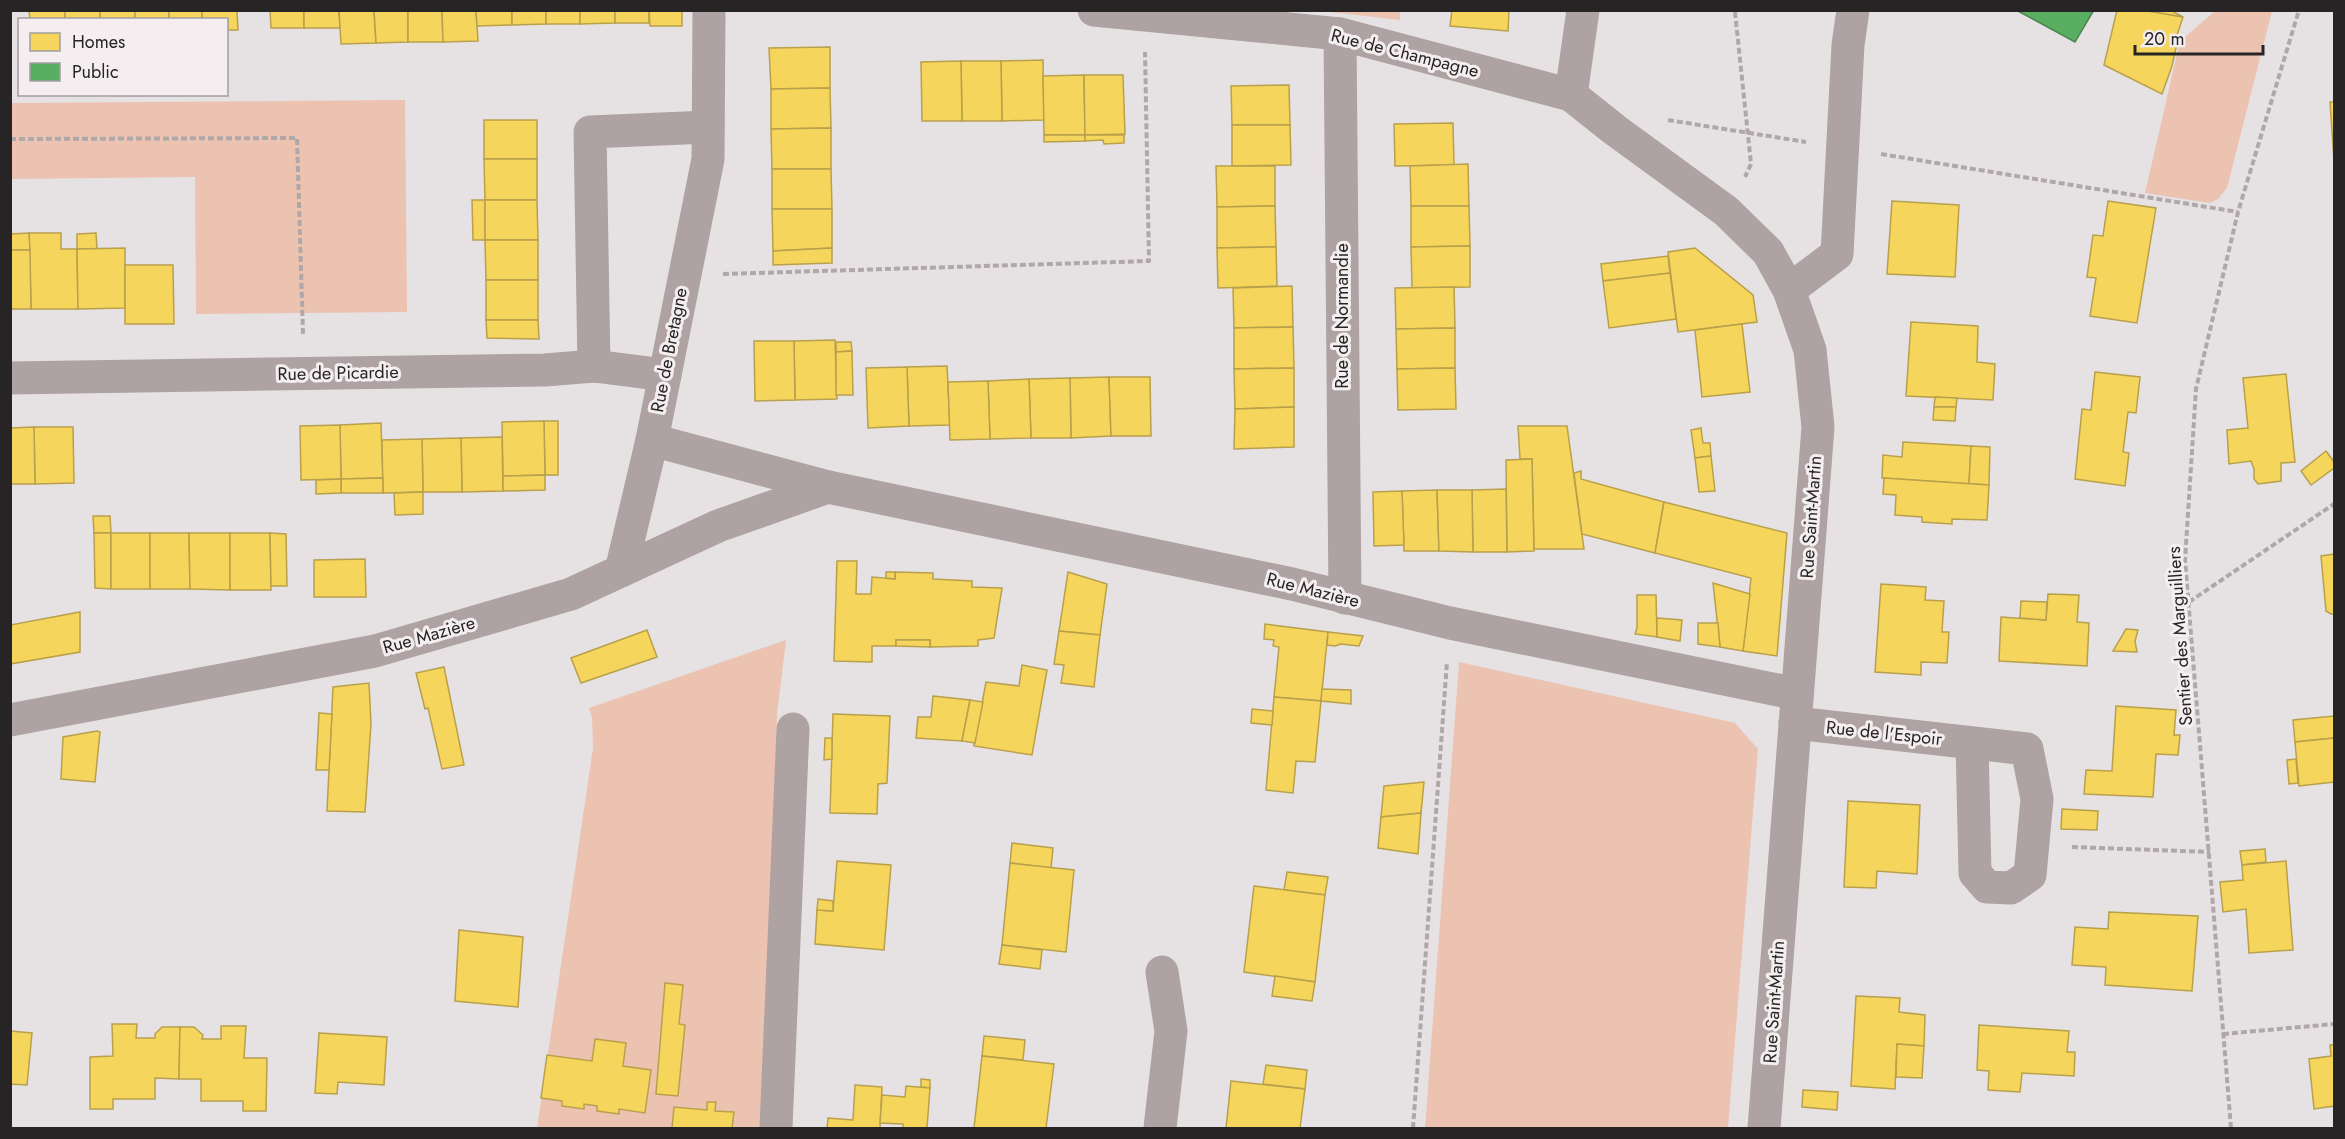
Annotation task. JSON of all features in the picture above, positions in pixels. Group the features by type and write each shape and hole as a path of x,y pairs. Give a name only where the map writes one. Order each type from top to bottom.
{"street":[{"name":"Rue de Bretagne","path":"621,571 652,440 708,159 709,10"},
{"name":"Rue de Champagne","path":"1094,10 1340,34 1571,94"},
{"path":"1571,94 1583,10"},
{"path":"1790,290 1838,254 1848,45 1853,10"},
{"name":"Rue de Normandie","path":"1340,34 1345,598"},
{"name":"Rue Saint-Martin","path":"1571,94 1615,130 1726,211 1768,252 1790,290 1810,350 1818,427 1764,1128"},
{"path":"594,366 590,132 708,127"},
{"name":"Rue de Picardie","path":"10,378 545,370 594,366 665,375"},
{"name":"Rue Mazière","path":"652,440 828,487 1292,584 1796,709"},
{"name":"Rue Mazière","path":"10,720 375,651 571,594 718,526 828,487"},
{"name":"Rue de l'Espoir","path":"1796,709 1972,743 2027,749 2037,799 2030,875 2011,888 1987,887 1975,873 1972,743"},
{"path":"776,1128 794,729"},
{"path":"1160,1128 1171,1031 1162,972"}],"path":[{"name":"Sentier des Marguilliers","path":"2231,1128 2185,560 2196,389 2238,212 2299,10"},
{"path":"1726,211 1739,191 1751,164 1735,12"},
{"path":"684,275 1149,261 1144,16"},
{"path":"1615,130 1639,115 2238,212"},
{"path":"10,139 297,138 304,374"},
{"path":"2189,603 2334,504"},
{"path":"1413,1128 1450,623"},
{"path":"2033,846 2210,852"},
{"path":"2223,1034 2334,1024"}],"shaded area":[{"path":"1322,11 1400,11 1400,20"},
{"path":"2215,11 2272,11 2227,188 2218,199 2210,203 2145,193 2180,41"},
{"path":"405,100 407,312 196,314 195,177 11,179 11,103"},
{"path":"786,640 777,714 765,1128 537,1128 593,748 592,717 589,708"},
{"path":"1459,662 1735,723 1758,749 1728,1128 1425,1128"}],"building: Homes":[{"path":"29,10 65,10 65,18 30,18"},
{"path":"65,10 100,10 100,18 65,18"},
{"path":"100,10 135,10 135,18 100,18"},
{"path":"135,10 169,10 169,18 135,18"},
{"path":"169,10 202,10 202,18 169,18"},
{"path":"202,10 237,10 238,30 228,30 228,18 202,18"},
{"path":"270,10 304,10 304,28 271,28"},
{"path":"304,10 339,10 340,28 304,28"},
{"path":"339,10 374,10 376,43 341,44"},
{"path":"374,10 408,10 408,42 376,43"},
{"path":"408,10 442,10 443,42 408,42"},
{"path":"442,10 476,10 478,41 443,42"},
{"path":"476,10 512,10 512,25 477,26"},
{"path":"512,10 546,10 546,24 512,25"},
{"path":"546,10 580,10 580,24 546,24"},
{"path":"580,10 615,10 615,23 580,24"},
{"path":"615,10 649,10 649,23 615,23"},
{"path":"649,10 682,10 682,26 650,26"},
{"path":"1452,10 1509,10 1508,31 1450,26"},
{"path":"2117,10 2148,10 2183,17 2177,35 2181,36 2178,39 2162,94 2104,65"},
{"path":"2148,10 2170,10 2183,17 2148,11"},
{"path":"830,47 830,88 771,89 769,48"},
{"path":"1043,60 1044,120 1002,121 1001,61"},
{"path":"961,61 1001,61 1002,121 962,121"},
{"path":"961,61 962,121 922,121 921,62"},
{"path":"1084,75 1085,135 1044,135 1043,76"},
{"path":"1084,75 1123,75 1125,134 1085,135"},
{"path":"1289,85 1290,125 1232,125 1231,86"},
{"path":"830,88 831,128 771,129 771,89"},
{"path":"2330,102 2334,102 2334,161"},
{"path":"484,120 537,120 537,159 484,159"},
{"path":"1453,123 1454,165 1395,166 1394,124"},
{"path":"1232,125 1290,125 1291,165 1232,166"},
{"path":"831,128 831,169 772,169 771,129"},
{"path":"1044,135 1085,135 1085,141 1044,142"},
{"path":"1085,135 1124,135 1124,143 1104,144 1103,140 1085,141"},
{"path":"484,159 537,159 537,200 485,200"},
{"path":"1468,164 1469,206 1411,206 1410,166"},
{"path":"1216,166 1275,166 1275,206 1217,207"},
{"path":"772,169 831,169 832,209 772,209"},
{"path":"472,200 485,200 485,240 473,240"},
{"path":"485,200 537,200 538,240 485,240"},
{"path":"1892,201 1959,205 1955,277 1887,274"},
{"path":"2108,201 2156,208 2137,323 2090,316 2096,278 2087,277 2093,235 2103,236"},
{"path":"1275,206 1276,247 1217,248 1217,207"},
{"path":"1411,206 1469,206 1470,246 1411,247"},
{"path":"772,209 832,209 832,248 773,251"},
{"path":"29,233 61,233 61,249 77,249 78,309 31,309"},
{"path":"29,233 30,250 10,250 10,234"},
{"path":"96,233 97,249 77,249 77,234"},
{"path":"485,240 538,240 538,280 486,280"},
{"path":"1470,246 1470,287 1412,288 1411,247"},
{"path":"1276,247 1277,286 1218,288 1217,248"},
{"path":"125,248 125,308 78,309 77,249"},
{"path":"832,248 832,263 773,265 773,251"},
{"path":"1695,248 1753,295 1757,322 1678,332 1668,252"},
{"path":"10,250 30,250 31,309 10,309"},
{"path":"1668,256 1670,273 1603,281 1601,264"},
{"path":"125,265 173,265 174,324 125,324"},
{"path":"1670,273 1676,319 1609,328 1603,281"},
{"path":"486,280 538,280 538,320 486,320"},
{"path":"1292,286 1293,327 1234,328 1233,288"},
{"path":"1454,287 1455,328 1396,329 1395,288"},
{"path":"486,320 538,320 539,339 487,338"},
{"path":"1911,322 1978,326 1977,362 1995,364 1993,400 1906,396"},
{"path":"1742,324 1750,392 1702,397 1695,330"},
{"path":"1293,327 1294,368 1234,369 1234,328"},
{"path":"1455,328 1455,368 1397,369 1396,329"},
{"path":"835,340 837,399 795,400 794,341"},
{"path":"754,341 794,341 795,400 755,401"},
{"path":"836,342 851,342 852,351 836,352"},
{"path":"852,351 853,395 836,395 836,352"},
{"path":"947,366 950,425 909,426 907,367"},
{"path":"907,367 909,426 868,428 866,368"},
{"path":"1294,368 1294,407 1235,409 1234,369"},
{"path":"1455,368 1456,409 1398,410 1397,369"},
{"path":"2095,372 2140,377 2136,413 2128,412 2123,452 2129,453 2125,486 2075,479 2082,409 2091,410"},
{"path":"2286,374 2295,462 2281,463 2281,481 2258,484 2254,479 2251,461 2229,464 2227,430 2248,428 2243,378"},
{"path":"1109,377 1111,436 1071,438 1070,378"},
{"path":"1109,377 1150,377 1151,436 1111,436"},
{"path":"1070,378 1071,438 1031,438 1029,379"},
{"path":"1029,379 1031,438 990,439 988,381"},
{"path":"988,381 990,439 950,440 948,382"},
{"path":"1935,397 1957,398 1956,407 1934,407"},
{"path":"1294,407 1294,447 1234,449 1235,409"},
{"path":"1934,407 1956,407 1955,421 1933,420"},
{"path":"544,421 558,421 558,475 545,475"},
{"path":"544,421 545,475 503,476 502,422"},
{"path":"381,423 383,478 341,479 340,425"},
{"path":"340,425 341,479 301,480 300,426"},
{"path":"1518,426 1567,426 1584,549 1534,549 1532,459 1520,459"},
{"path":"34,427 73,427 74,483 35,484"},
{"path":"34,427 35,484 10,484 10,428"},
{"path":"1701,428 1703,443 1710,443 1711,456 1695,458 1691,430"},
{"path":"502,437 503,491 462,492 461,438"},
{"path":"461,438 462,492 423,492 422,439"},
{"path":"422,439 423,492 383,493 382,440"},
{"path":"1903,442 1971,446 1969,484 1882,478 1883,455 1902,457"},
{"path":"1971,446 1990,447 1989,485 1969,484"},
{"path":"2326,451 2334,462 2334,468 2311,485 2301,471"},
{"path":"1711,456 1715,491 1699,492 1695,458"},
{"path":"1532,459 1534,551 1507,552 1506,460"},
{"path":"1581,471 1581,479 1664,502 1655,553 1582,534 1574,473"},
{"path":"545,475 545,490 503,491 503,476"},
{"path":"383,478 383,493 341,493 341,479"},
{"path":"1884,478 1989,485 1987,520 1952,519 1952,524 1922,522 1922,517 1895,515 1896,495 1883,494"},
{"path":"341,479 341,493 316,494 316,480"},
{"path":"1506,489 1507,552 1473,552 1472,490"},
{"path":"1437,490 1439,551 1404,551 1402,491"},
{"path":"1437,490 1472,490 1473,552 1439,551"},
{"path":"1402,491 1404,545 1374,546 1373,492"},
{"path":"423,492 423,514 395,515 394,493"},
{"path":"1664,502 1787,533 1777,656 1743,651 1751,578 1655,553"},
{"path":"93,516 110,516 111,533 94,533"},
{"path":"94,533 111,533 111,589 95,588"},
{"path":"111,533 150,533 150,589 111,589"},
{"path":"150,533 189,533 190,589 150,589"},
{"path":"189,533 230,533 230,590 190,589"},
{"path":"230,533 270,533 271,590 230,590"},
{"path":"270,533 286,534 287,586 271,586"},
{"path":"2334,554 2334,614 2331,614 2326,611 2321,556"},
{"path":"365,559 366,597 314,597 314,560"},
{"path":"837,561 857,561 856,594 871,594 872,577 895,579 895,572 933,573 933,579 972,581 972,587 1002,588 994,638 978,640 978,646 930,647 930,640 896,640 896,646 872,646 872,662 834,661"},
{"path":"886,572 895,572 895,579 886,578"},
{"path":"1068,572 1107,584 1100,635 1059,631"},
{"path":"1713,583 1750,594 1743,651 1720,647"},
{"path":"1881,584 1926,587 1925,600 1944,601 1942,632 1949,632 1947,663 1921,662 1921,675 1875,672"},
{"path":"2048,594 2079,595 2077,622 2089,623 2087,666 1999,661 2001,617 2046,620"},
{"path":"1637,595 1656,595 1657,637 1635,634"},
{"path":"2021,601 2047,602 2046,620 2020,618"},
{"path":"80,612 80,652 10,664 10,625"},
{"path":"1657,618 1682,620 1680,641 1657,637"},
{"path":"1698,623 1718,623 1720,647 1698,644"},
{"path":"1265,624 1328,632 1321,701 1274,697 1279,647 1273,646 1274,640 1264,639"},
{"path":"2126,629 2138,630 2135,641 2137,652 2113,651"},
{"path":"647,630 657,657 581,683 571,658"},
{"path":"1059,631 1100,635 1094,687 1061,683 1064,665 1054,664"},
{"path":"1328,632 1363,636 1359,646 1341,644 1335,646 1327,645"},
{"path":"896,640 930,640 930,647 896,646"},
{"path":"1022,665 1047,670 1032,755 974,746 986,682 1019,686"},
{"path":"444,667 464,765 442,769 428,708 425,709 416,673"},
{"path":"369,683 371,724 365,812 327,811 333,687"},
{"path":"1322,689 1351,690 1351,704 1321,701"},
{"path":"933,696 970,700 962,741 916,738 918,717 931,717"},
{"path":"1274,697 1321,701 1315,762 1296,761 1293,793 1266,790"},
{"path":"970,700 983,702 975,743 962,741"},
{"path":"2116,706 2176,710 2174,735 2180,735 2178,755 2156,754 2153,797 2084,794 2086,770 2112,771"},
{"path":"1252,709 1273,711 1272,725 1251,723"},
{"path":"319,713 332,714 329,770 316,770"},
{"path":"833,714 890,716 887,783 878,784 877,814 830,813"},
{"path":"2334,716 2334,738 2295,742 2293,720"},
{"path":"100,732 95,782 61,779 63,737"},
{"path":"825,738 832,738 832,759 824,760"},
{"path":"2334,738 2334,782 2299,786 2295,742"},
{"path":"2296,759 2298,783 2289,784 2287,760"},
{"path":"1424,782 1421,813 1381,817 1384,786"},
{"path":"1848,801 1920,805 1917,874 1877,871 1876,888 1844,887"},
{"path":"2062,809 2098,811 2097,830 2061,829"},
{"path":"1421,813 1418,854 1378,848 1381,817"},
{"path":"1012,843 1053,848 1051,868 1010,863"},
{"path":"2265,849 2266,862 2242,865 2240,851"},
{"path":"837,861 891,865 884,950 815,944 817,910 833,911"},
{"path":"2286,861 2293,950 2249,953 2246,909 2223,912 2220,882 2243,880 2242,865"},
{"path":"1010,863 1074,870 1066,952 1002,945"},
{"path":"1287,872 1328,877 1325,895 1284,890"},
{"path":"1254,886 1325,895 1315,982 1244,972"},
{"path":"818,899 833,901 833,911 817,910"},
{"path":"2109,912 2198,916 2192,991 2105,985 2106,967 2072,965 2075,927 2108,929"},
{"path":"459,930 523,937 518,1007 455,1001"},
{"path":"1002,945 1042,950 1040,969 999,964"},
{"path":"1275,976 1315,982 1312,1001 1272,996"},
{"path":"665,983 683,985 679,1024 685,1025 678,1096 656,1094"},
{"path":"1856,996 1900,998 1899,1012 1925,1015 1924,1046 1897,1044 1895,1089 1851,1086"},
{"path":"112,1024 137,1024 136,1038 155,1038 155,1034 162,1027 180,1027 179,1079 155,1078 155,1099 113,1099 113,1109 90,1109 90,1057 113,1056"},
{"path":"1979,1025 2069,1031 2067,1052 2075,1052 2074,1076 2022,1073 2020,1092 1988,1090 1989,1071 1977,1070"},
{"path":"221,1026 246,1026 244,1058 267,1058 266,1111 243,1111 243,1101 201,1101 201,1079 179,1079 180,1027 194,1027 203,1035 202,1039 221,1039"},
{"path":"10,1031 32,1033 27,1085 10,1084"},
{"path":"319,1033 387,1037 384,1085 338,1082 337,1094 315,1093"},
{"path":"984,1036 1025,1040 1023,1060 982,1056"},
{"path":"595,1039 626,1043 623,1066 651,1070 645,1113 619,1109 619,1114 597,1111 597,1106 584,1104 584,1109 562,1106 562,1101 541,1098 547,1055 592,1061"},
{"path":"1897,1044 1924,1046 1922,1078 1896,1077"},
{"path":"2330,1045 2334,1045 2334,1106 2314,1109 2309,1059 2331,1056"},
{"path":"982,1056 1054,1064 1046,1128 974,1128"},
{"path":"1266,1065 1307,1070 1305,1089 1263,1084"},
{"path":"921,1079 930,1080 930,1088 921,1087"},
{"path":"1231,1081 1305,1089 1300,1128 1226,1128"},
{"path":"855,1085 882,1087 880,1128 827,1128 828,1118 853,1120"},
{"path":"906,1086 930,1088 927,1128 903,1128 903,1124 880,1123 882,1095 905,1097"},
{"path":"1803,1090 1838,1092 1837,1110 1802,1107"},
{"path":"707,1102 716,1102 715,1111 734,1112 732,1128 672,1128 674,1107 707,1110"}],"building: Public":[{"path":"2016,10 2094,10 2075,42"}]}
